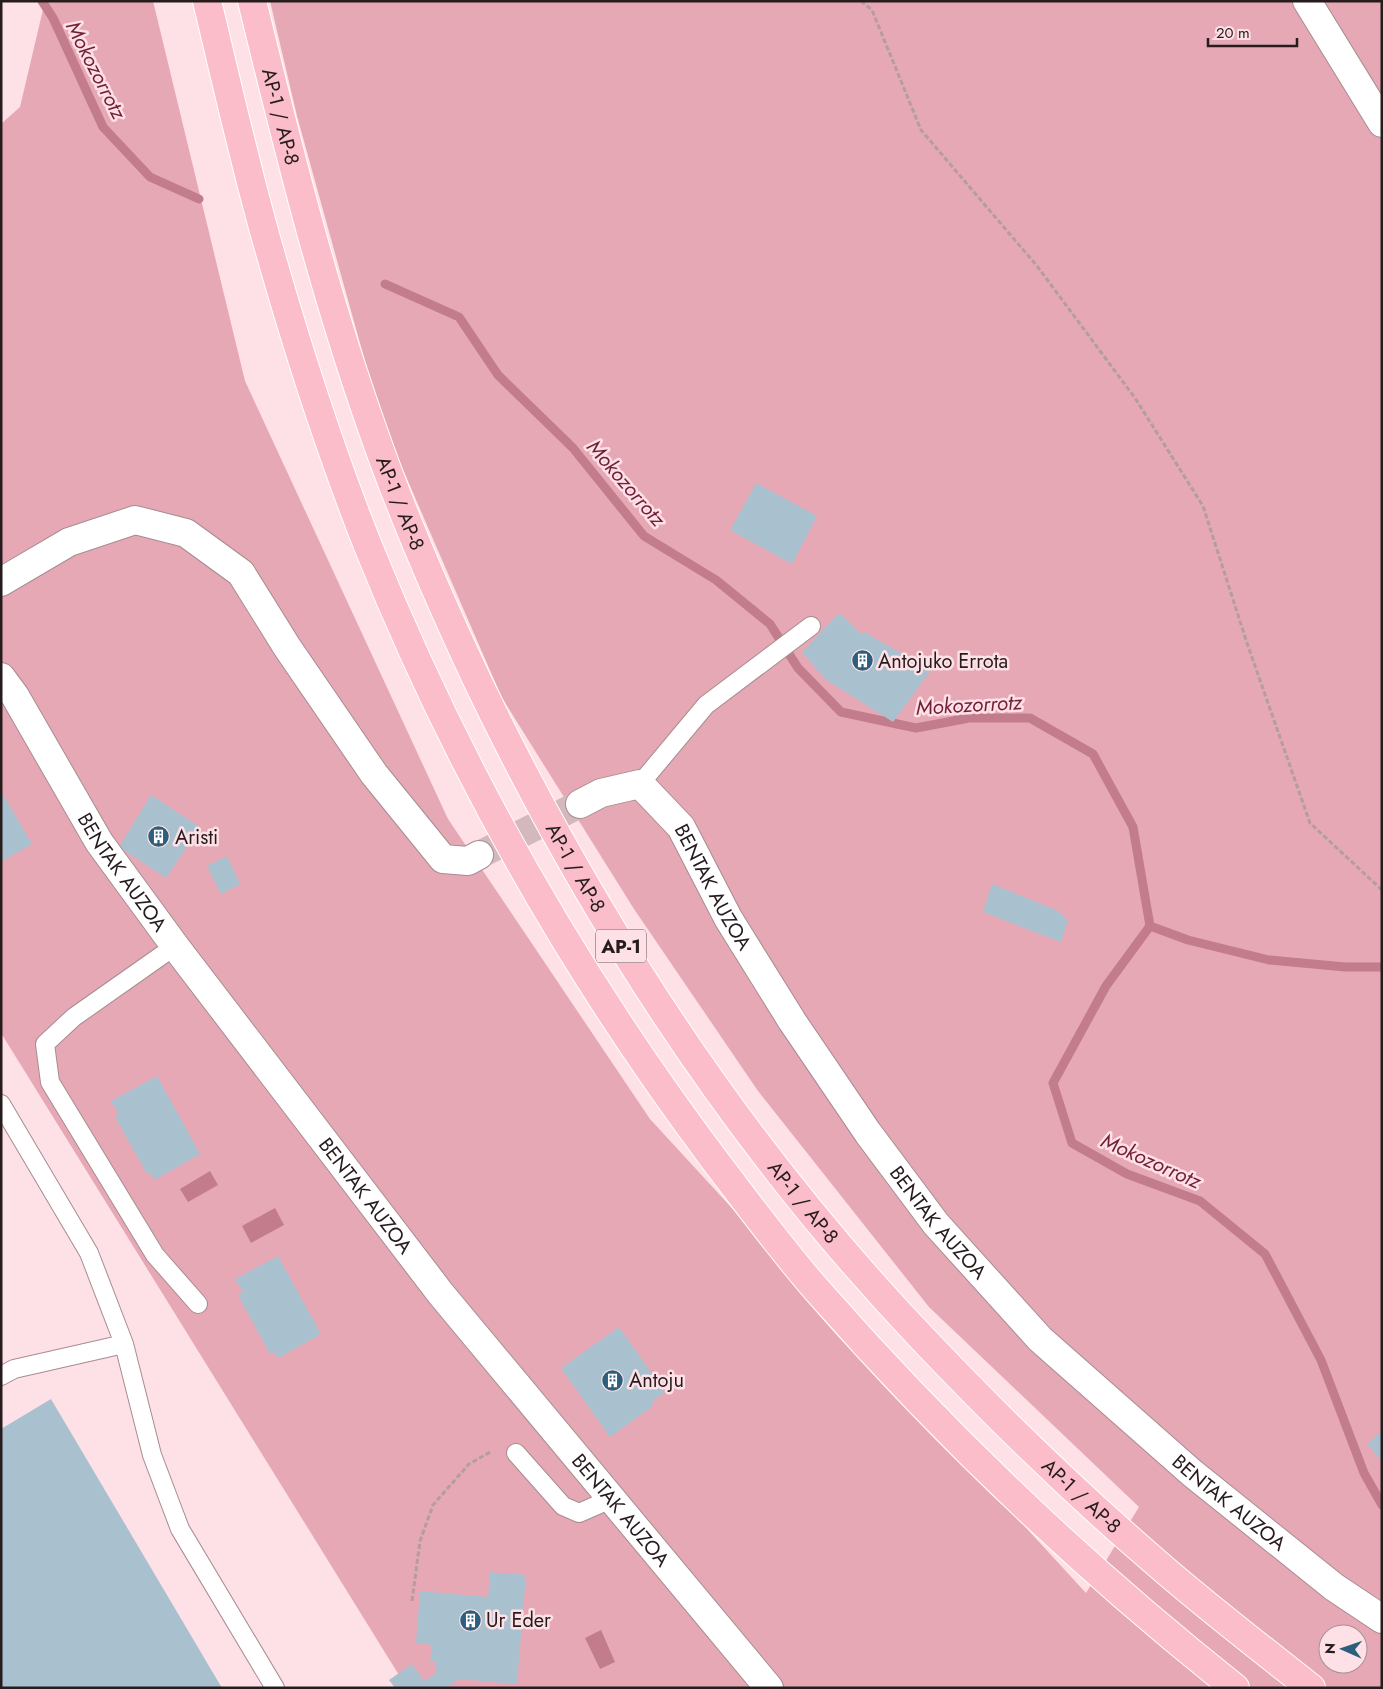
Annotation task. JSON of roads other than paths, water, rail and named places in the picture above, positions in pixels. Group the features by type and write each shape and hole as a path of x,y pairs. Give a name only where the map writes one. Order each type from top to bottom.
{"highway":[{"name":"AP-1","path":"207,1 268,244 330,442 367,544 410,644 456,742 507,838 561,932 618,1024 680,1114 813,1286 960,1445 1119,1592 1235,1688"},
{"name":"AP-1 / AP-8","path":"252,1 308,223 338,326 371,427 410,527 456,635 498,723 547,818 599,910 656,1001 717,1089 775,1167 850,1257 920,1336 1066,1481 1137,1546 1311,1688"}],"street":[{"path":"1306,1 1382,123"},
{"path":"1,582 69,542 135,520 186,533 241,573 287,647 374,774 443,859 468,861 479,855"},
{"name":"BENTAK AUZOA","path":"1,677 15,696 99,842 176,946 441,1294 769,1688"},
{"path":"580,804 601,793 640,784"},
{"name":"BENTAK AUZOA","path":"640,784 681,827 728,918 792,1021 868,1133 936,1224 1040,1338 1184,1467 1334,1587 1382,1619"}],"lane":[{"path":"640,784 706,705 811,626"},
{"path":"176,946 74,1017 45,1044 50,1082 155,1255 198,1304"},
{"path":"1,1104 89,1253 124,1344 152,1455 180,1529 275,1688"},
{"path":"1,1376 14,1369 124,1344"},
{"path":"516,1453 562,1506 579,1513 611,1499"}],"waterway":[{"name":"Mokozorrotz","path":"42,1 53,18 103,127 150,177 199,199"},
{"name":"Mokozorrotz","path":"385,284 459,317 498,375 573,448 644,536 716,580 770,624 798,668 841,712 916,728 969,718 1030,718 1093,754 1133,827 1150,926 1106,986 1053,1083 1072,1143 1127,1174 1200,1201 1265,1254 1321,1360 1364,1473 1382,1505"},
{"path":"1150,926 1188,940 1269,960 1345,967 1382,967"}],"tunnel":[{"path":"479,855 580,804"}],"place":[{"name":"Antojuko Errota","path":"862,661"},
{"name":"Aristi","path":"159,837"},
{"name":"Antoju","path":"613,1380"},
{"name":"Ur Eder","path":"470,1620"}]}
